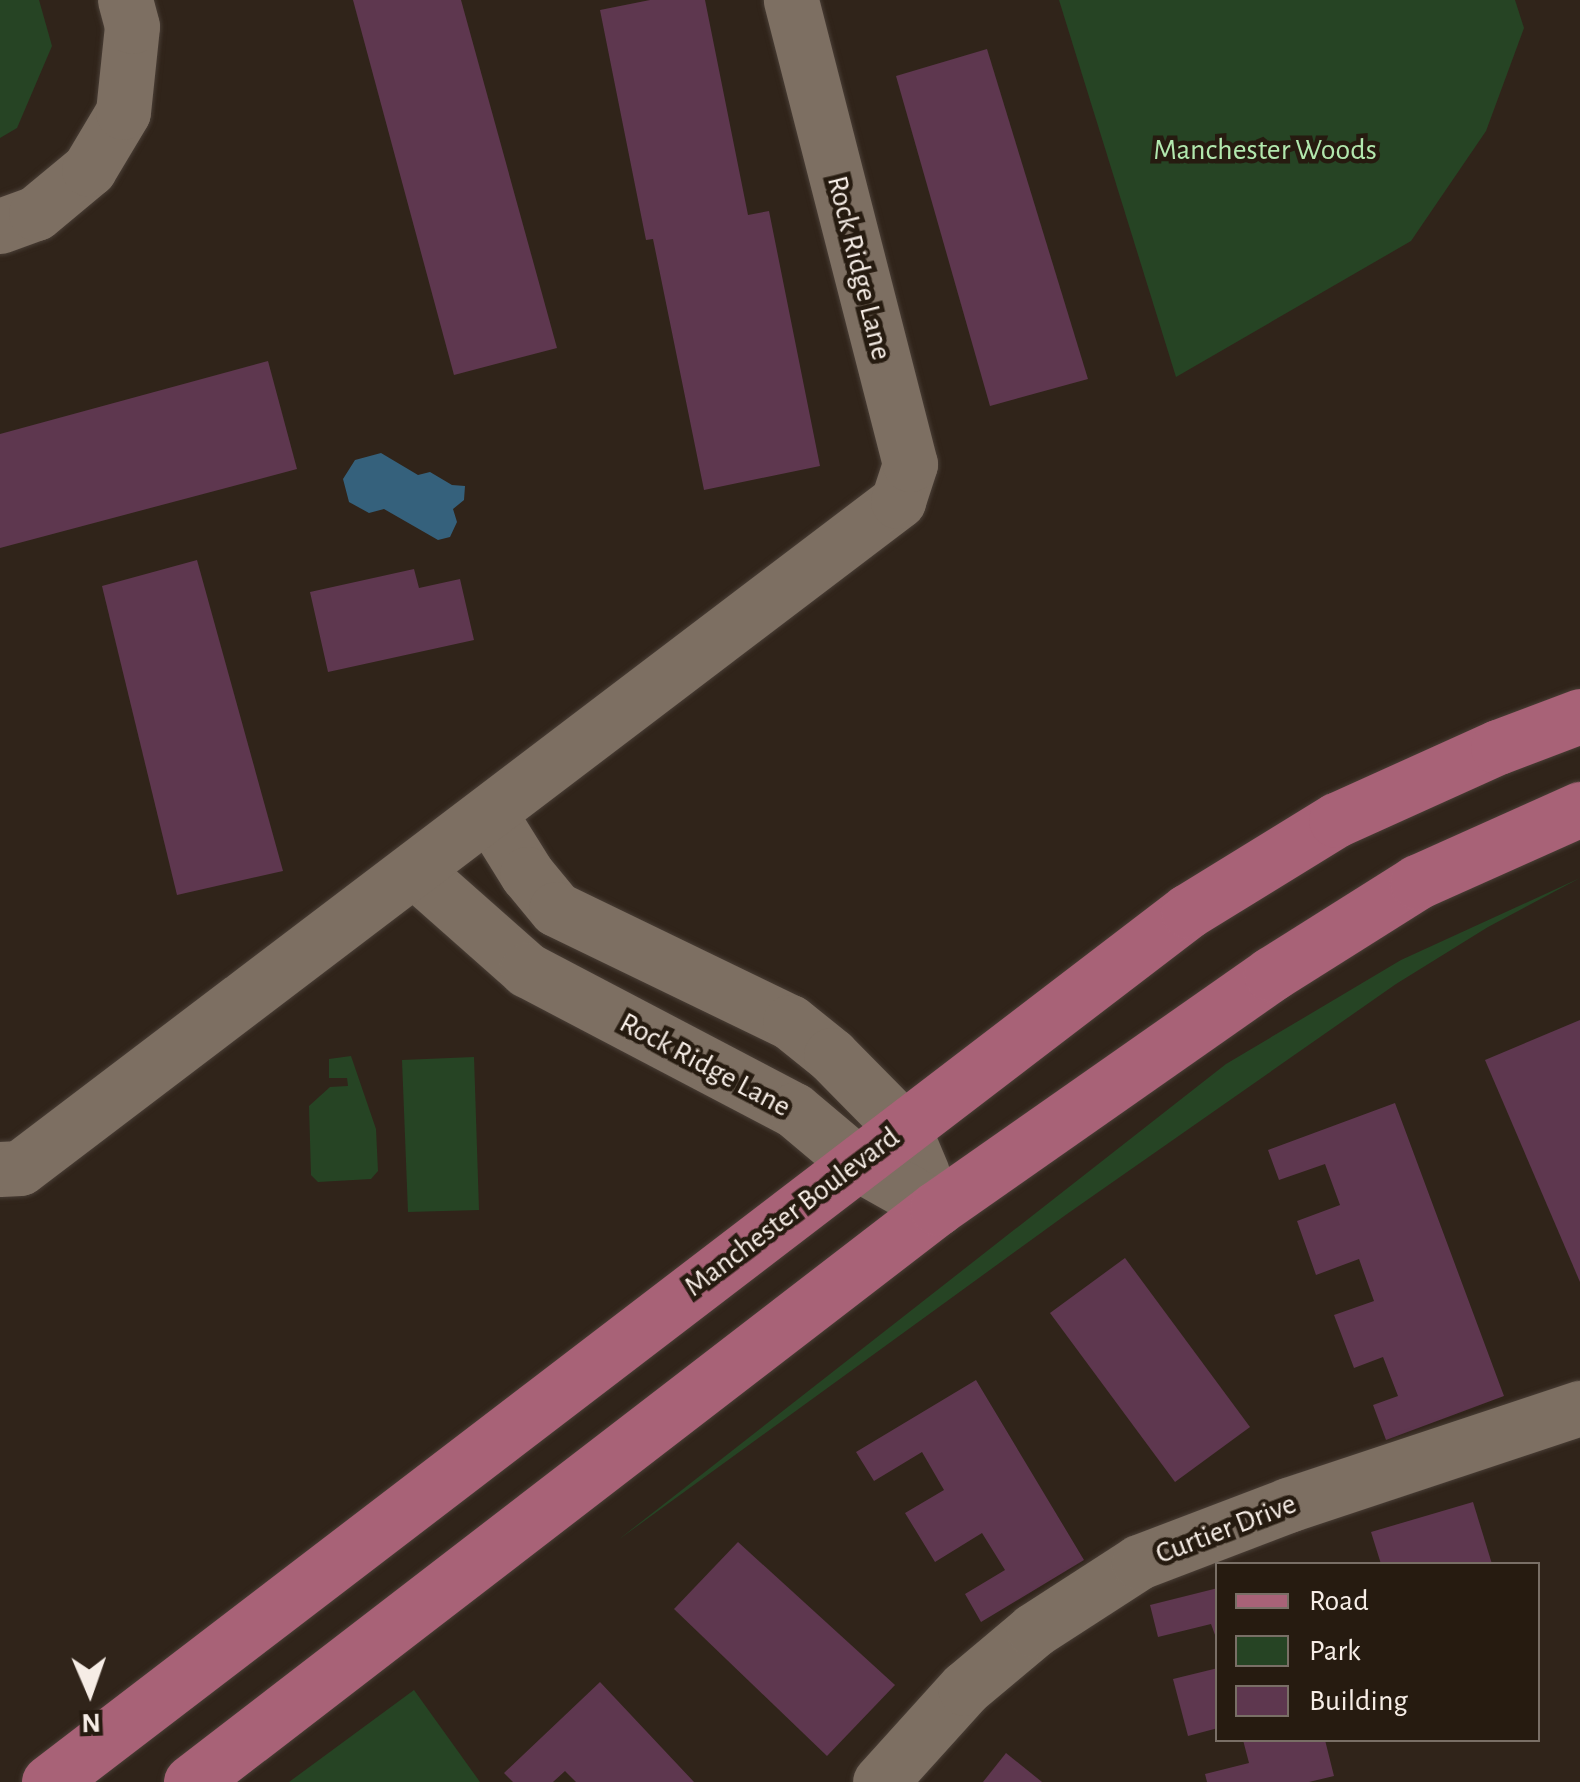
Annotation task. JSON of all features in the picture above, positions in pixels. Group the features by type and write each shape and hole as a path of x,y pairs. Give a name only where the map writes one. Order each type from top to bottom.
{"main road":[{"name":"Manchester Boulevard","path":"49,1782 1188,911 1336,820 1498,747 1580,716"},
{"path":"192,1782 937,1208 1271,974 1417,882 1580,809"}],"street":[{"path":"0,226 36,214 90,170 122,112 132,26 125,0"},
{"name":"Rock Ridge Lane","path":"0,1170 20,1168 898,501 910,464 791,0"},
{"path":"488,812 527,874 556,909 790,1022 831,1055 903,1128 937,1208"},
{"name":"Rock Ridge Lane","path":"414,870 527,970 794,1110 857,1163 937,1208"},
{"name":"Curtier Drive","path":"880,1782 966,1688 1034,1630 1139,1562 1288,1504 1580,1408"}],"green space":[{"path":"0,0 39,0 52,46 17,128 0,138"},
{"name":"Manchester Woods","path":"1059,0 1515,0 1524,28 1486,131 1411,241 1176,377"},
{"path":"1580,878 1488,927 1396,984 1067,1214 618,1540 1226,1064 1401,960"},
{"path":"351,1056 376,1129 378,1171 371,1179 318,1182 311,1175 309,1106 330,1087 348,1086 347,1078 329,1078 329,1059"},
{"path":"474,1057 479,1210 408,1212 402,1060"},
{"path":"414,1690 480,1782 289,1782"}],"water":[{"path":"381,453 418,475 430,472 452,485 465,486 464,500 453,509 457,522 450,537 438,540 384,509 369,513 349,502 343,479 355,460"}],"building":[{"path":"353,0 461,0 557,348 454,375"},
{"path":"650,0 705,0 748,215 769,211 820,466 704,490 653,239 646,240 600,10"},
{"path":"987,49 1088,379 990,406 896,76"},
{"path":"268,361 297,469 0,548 0,434"},
{"path":"197,560 283,871 177,895 102,586"},
{"path":"414,569 419,588 460,579 474,640 328,672 310,592"},
{"path":"1580,1020 1580,1282 1485,1060"},
{"path":"1395,1103 1504,1396 1386,1440 1373,1405 1398,1396 1383,1357 1354,1368 1334,1315 1374,1301 1359,1259 1316,1275 1297,1221 1340,1205 1325,1164 1279,1180 1268,1150"},
{"path":"1125,1258 1250,1427 1175,1482 1050,1313"},
{"path":"976,1380 1084,1560 981,1622 965,1594 1005,1570 982,1533 935,1562 905,1513 944,1490 922,1452 874,1481 856,1452"},
{"path":"1473,1502 1491,1562 1380,1562 1371,1532"},
{"path":"738,1542 895,1685 827,1756 674,1609"},
{"path":"1215,1589 1215,1635 1211,1624 1158,1637 1150,1605"},
{"path":"1215,1669 1215,1729 1188,1736 1173,1679"},
{"path":"600,1682 694,1782 576,1782 565,1771 553,1782 513,1782 504,1773"},
{"path":"1244,1742 1326,1742 1334,1776 1309,1782 1207,1782 1205,1774 1249,1763"},
{"path":"1006,1753 1042,1782 983,1782"}]}
